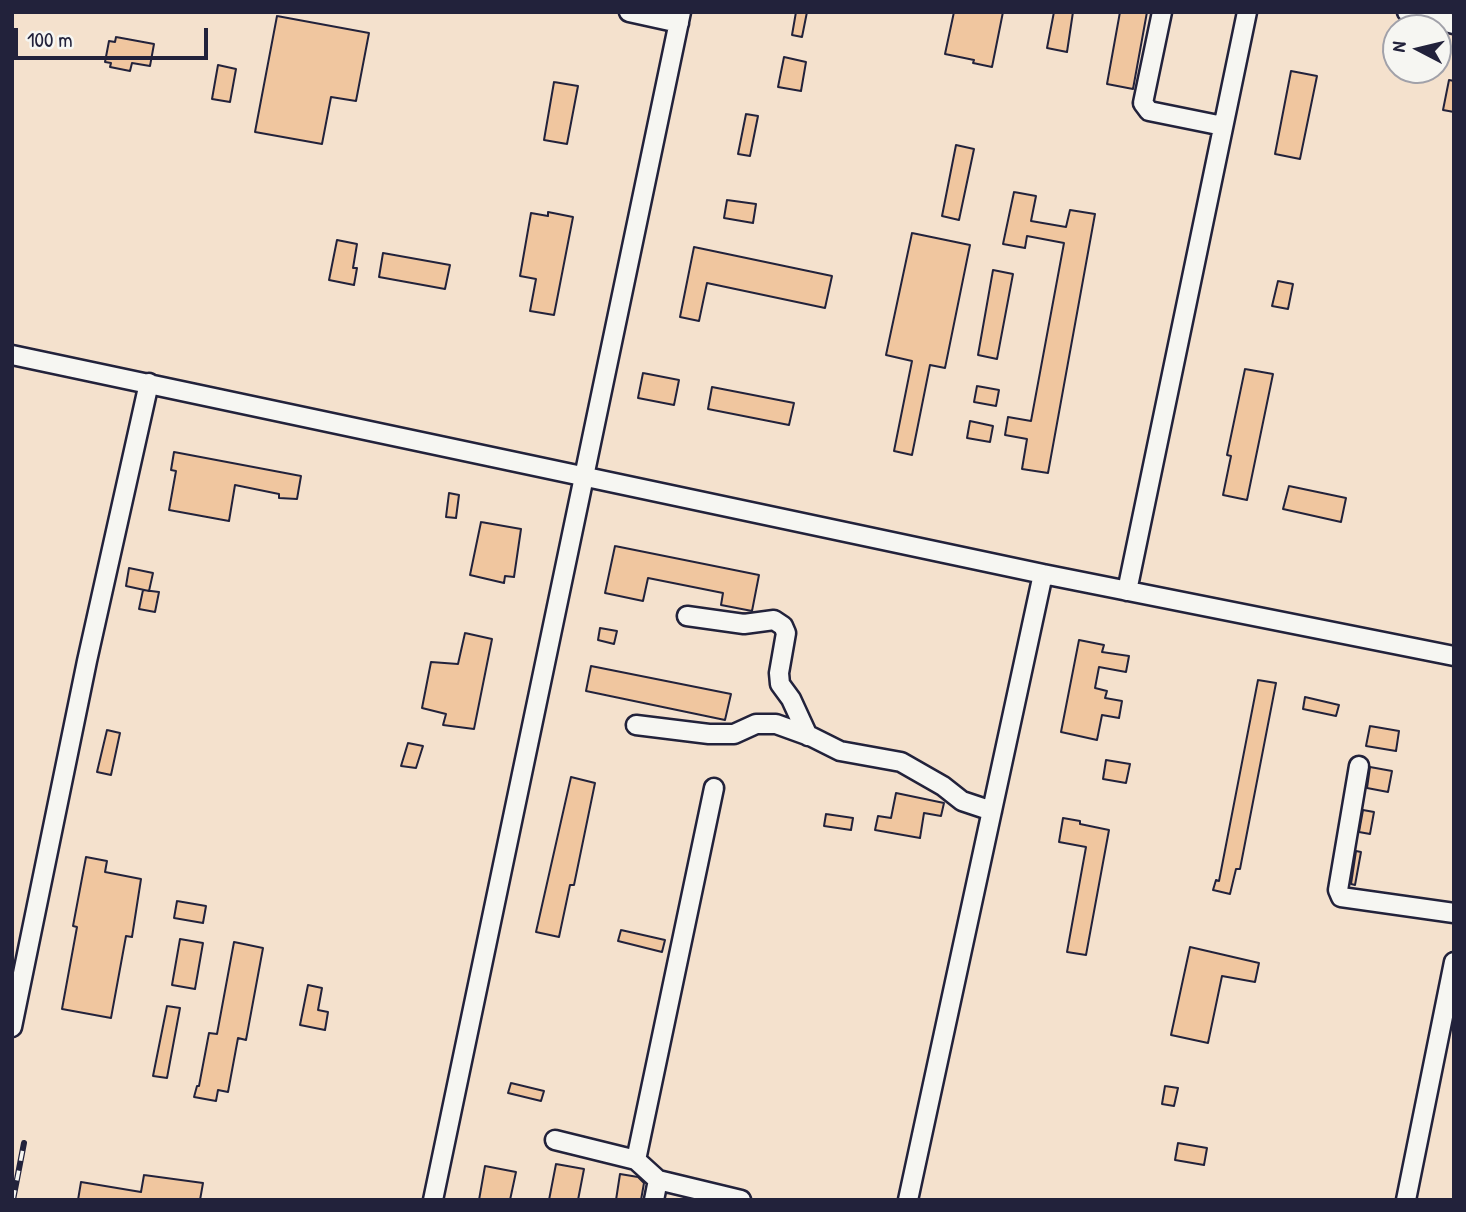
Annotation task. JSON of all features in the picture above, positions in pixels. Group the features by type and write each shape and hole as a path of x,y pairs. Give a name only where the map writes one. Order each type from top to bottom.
{"lane":[{"path":"433,1200 680,18 629,12"},
{"path":"1162,12 1143,103 1149,111 1223,126"},
{"path":"1127,591 1247,12"},
{"path":"1407,12 1454,24"},
{"path":"12,355 1043,574 1454,656"},
{"path":"12,1027 87,661 149,383"},
{"path":"908,1200 1043,574"},
{"path":"687,616 744,624 774,620 783,626 786,633 779,673 780,684 791,699 808,736"},
{"path":"636,725 709,734 734,734 756,724 776,724 839,751 901,762 943,786 962,801 992,811"},
{"path":"1359,766 1338,890 1341,897 1454,913"},
{"path":"636,1160 714,788"},
{"path":"1406,1200 1454,962"},
{"path":"555,1140 636,1160 658,1180 741,1200"},
{"path":"654,1200 658,1180"}],"shaded area":[{"path":"12,12 1454,12 1454,1200 12,1200"}],"building":[{"path":"796,12 807,12 802,37 792,35"},
{"path":"954,12 1003,12 992,67 945,54"},
{"path":"1054,12 1073,12 1067,52 1047,48"},
{"path":"1120,12 1147,12 1133,89 1107,84"},
{"path":"277,16 369,33 356,101 331,97 322,144 255,132"},
{"path":"116,37 154,44 150,66 132,63 130,71 110,67 111,63 105,62 109,41 115,42"},
{"path":"784,57 806,62 801,91 778,87"},
{"path":"218,65 236,69 230,102 212,99"},
{"path":"1291,71 1317,76 1300,159 1275,154"},
{"path":"1454,81 1454,112 1443,110 1448,84"},
{"path":"554,82 578,86 567,144 544,140"},
{"path":"746,114 758,116 750,156 738,154"},
{"path":"956,145 974,149 959,220 942,216"},
{"path":"1014,192 1036,196 1031,221 1066,227 1070,210 1095,214 1048,473 1022,469 1027,439 1005,435 1008,417 1031,421 1064,243 1027,236 1025,248 1003,244"},
{"path":"727,200 756,204 753,223 724,218"},
{"path":"548,212 573,217 554,315 530,311 536,279 520,276 531,213 548,216"},
{"path":"912,233 970,245 945,368 930,365 912,455 894,451 912,361 886,355"},
{"path":"337,240 357,244 353,268 357,268 354,285 329,280"},
{"path":"694,247 832,276 825,308 707,283 699,321 680,317"},
{"path":"383,253 450,265 445,289 379,277"},
{"path":"993,270 1013,274 997,359 978,355"},
{"path":"1278,281 1293,284 1288,309 1272,306"},
{"path":"1245,369 1273,374 1247,500 1223,495 1231,456 1227,455"},
{"path":"643,373 679,380 674,405 638,398"},
{"path":"977,386 999,390 996,406 974,402"},
{"path":"712,387 794,403 789,425 708,409"},
{"path":"970,421 993,426 990,442 967,438"},
{"path":"174,452 301,476 297,499 279,498 279,494 235,485 229,521 169,510 176,471 171,470"},
{"path":"1289,486 1346,498 1341,522 1283,509"},
{"path":"449,493 459,495 456,518 446,517"},
{"path":"481,522 521,529 514,577 505,576 504,583 470,575"},
{"path":"615,546 759,575 752,611 721,605 723,593 648,578 643,601 605,593"},
{"path":"129,568 153,573 149,591 126,586"},
{"path":"143,590 159,592 155,612 139,609"},
{"path":"600,628 617,631 614,644 598,640"},
{"path":"465,633 492,639 474,729 443,725 446,714 422,708 431,662 458,664"},
{"path":"1079,640 1104,645 1102,652 1129,656 1126,672 1099,667 1095,688 1107,691 1105,698 1122,701 1119,718 1102,715 1097,740 1061,732"},
{"path":"591,666 731,694 725,720 586,691"},
{"path":"1258,680 1276,683 1240,869 1236,869 1230,894 1213,890 1216,880 1219,881"},
{"path":"1305,697 1339,705 1336,716 1303,709"},
{"path":"1370,726 1399,731 1396,751 1366,746"},
{"path":"107,730 120,733 111,775 97,772"},
{"path":"408,743 423,746 416,768 401,766"},
{"path":"1106,760 1130,764 1126,783 1103,779"},
{"path":"1370,767 1392,771 1388,792 1367,788"},
{"path":"571,777 595,783 574,885 570,885 559,937 536,932"},
{"path":"896,793 944,803 941,816 924,813 920,838 875,830 878,816 891,818"},
{"path":"1363,810 1374,812 1370,834 1359,832"},
{"path":"826,814 853,818 851,830 824,826"},
{"path":"1063,818 1109,830 1086,955 1067,952 1086,847 1059,842"},
{"path":"1356,851 1361,852 1355,885 1351,884"},
{"path":"86,857 107,861 105,872 141,879 132,937 126,936 111,1018 62,1009"},
{"path":"177,901 206,906 203,923 174,918"},
{"path":"621,930 665,940 662,952 618,941"},
{"path":"180,939 203,943 195,989 172,985"},
{"path":"234,942 263,948 246,1040 238,1038 228,1092 218,1090 216,1101 194,1097 199,1086 209,1033 217,1034"},
{"path":"1190,947 1259,963 1255,982 1222,976 1208,1043 1171,1035"},
{"path":"308,985 322,988 318,1010 328,1012 325,1030 300,1025"},
{"path":"167,1006 180,1008 167,1078 153,1076"},
{"path":"511,1083 544,1091 541,1101 508,1093"},
{"path":"1165,1086 1178,1088 1174,1106 1162,1104"},
{"path":"1178,1143 1207,1148 1204,1165 1175,1160"},
{"path":"556,1164 584,1169 578,1200 549,1200"},
{"path":"485,1166 516,1172 510,1200 479,1200"},
{"path":"620,1174 638,1177 644,1183 641,1200 616,1200"},
{"path":"144,1175 203,1183 200,1200 78,1200 81,1182 141,1192"}],"railway":[{"path":"13,1200 24,1143"}]}
